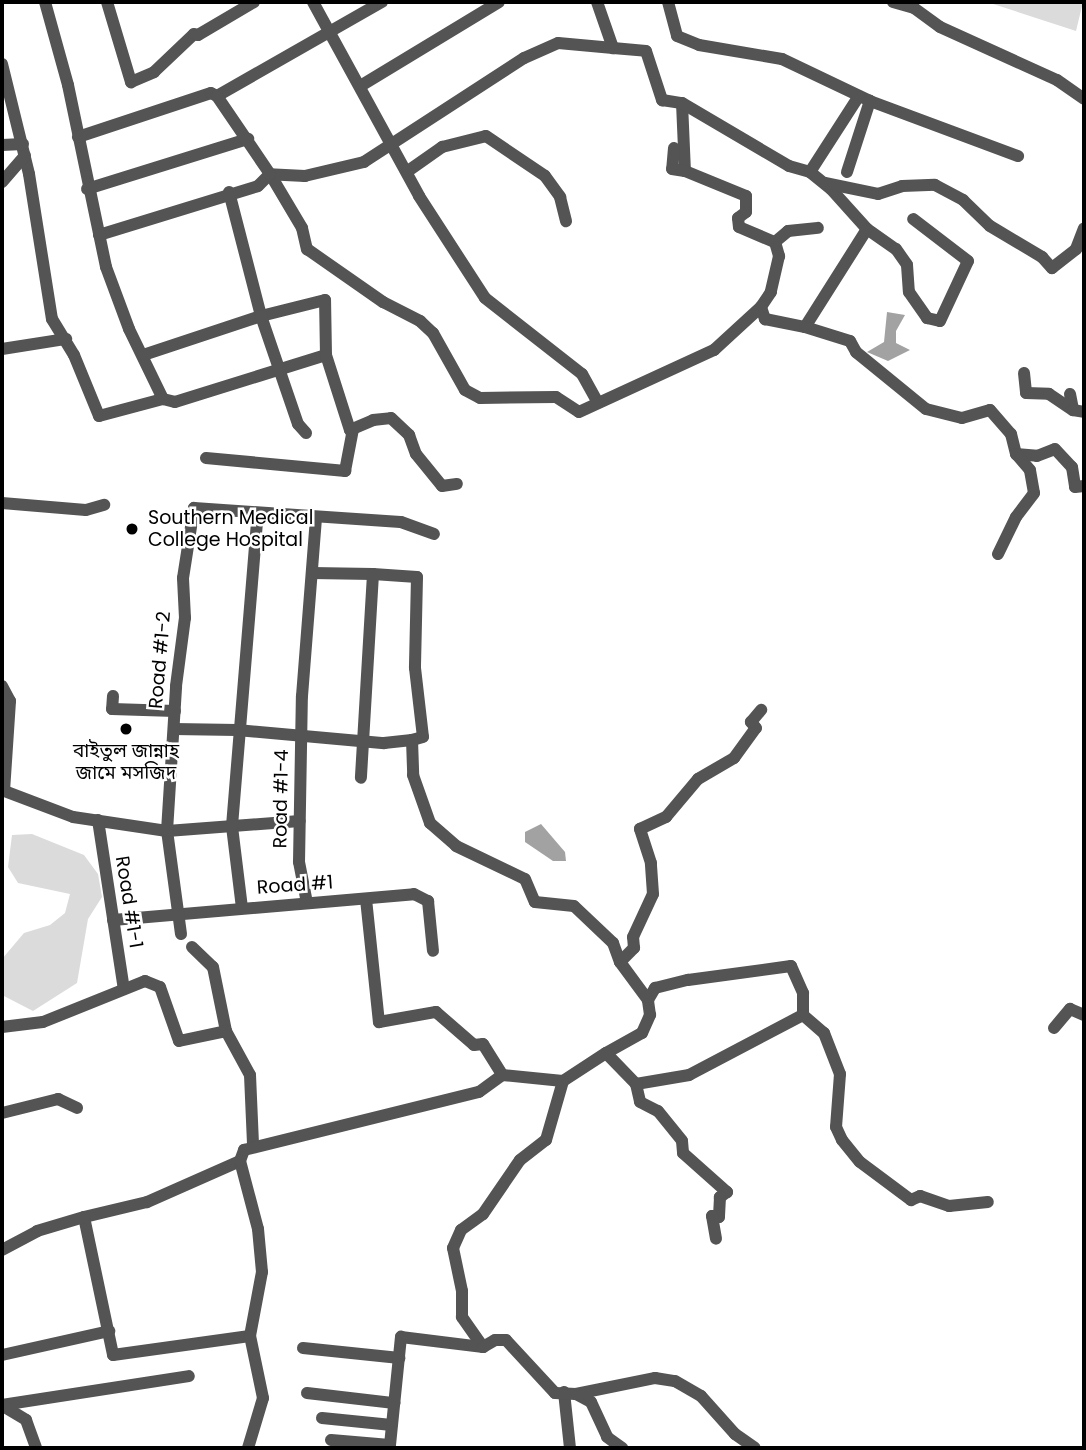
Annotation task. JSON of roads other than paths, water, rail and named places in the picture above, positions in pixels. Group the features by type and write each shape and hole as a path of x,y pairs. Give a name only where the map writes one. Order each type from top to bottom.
{"street":[{"path":"46,2 99,235 129,329 163,399"},
{"path":"107,2 131,82 154,72 194,34 198,35 254,2"},
{"path":"313,2 408,171 485,298 575,368 598,402"},
{"path":"217,96 382,2"},
{"path":"362,85 499,2"},
{"path":"597,2 613,48"},
{"path":"668,2 677,36 699,45 782,59 865,98 1018,156"},
{"path":"893,2 914,8 940,27 1057,80 1084,99"},
{"path":"99,235 229,192 258,186 270,174 305,176 364,162 392,141 524,58 558,43 646,51 662,100 682,103 789,166 810,172 867,229 896,250 907,265 909,292 927,318 940,321 968,261 913,219"},
{"path":"2,64 24,150 52,319 66,339 99,416 163,399 175,402 327,355"},
{"path":"78,137 211,93 217,96 248,139 302,228 307,249 383,302 420,321 433,333 465,390 480,398 508,400 556,397 579,412 714,350 761,307 771,292 779,256 775,242"},
{"path":"810,172 865,98"},
{"path":"847,172 865,98"},
{"path":"682,103 685,171"},
{"path":"408,171 442,147 486,136 545,176 560,197 566,221"},
{"path":"87,189 248,139"},
{"path":"2,145 24,150"},
{"path":"674,148 672,169 685,171 746,196 746,212 738,218 738,227 775,242"},
{"path":"2,182 24,150"},
{"path":"823,183 878,194 902,186 934,185 963,200 990,226 1042,257 1052,268 1076,249 1084,228"},
{"path":"229,192 261,316 298,424 306,433"},
{"path":"775,242 788,230 818,228"},
{"path":"805,327 867,229"},
{"path":"143,355 261,316 325,300 327,355 350,430 373,420 391,418 409,435 416,454 442,486 457,484"},
{"path":"761,307 765,319 805,327 850,341 856,352 926,410 962,418 990,410 1011,434 1016,454 1030,470 1034,493 1016,517 998,554"},
{"path":"2,349 66,339"},
{"path":"1024,373 1026,393 1049,394 1079,411"},
{"path":"1070,394 1079,411"},
{"path":"206,458 345,471 353,429"},
{"path":"1016,454 1037,456 1055,449 1072,467 1075,487 1084,486"},
{"path":"2,503 86,510 104,505"},
{"name":"Road #1-2","path":"258,513 194,508 183,578 185,618 174,729 360,738 384,743 412,740"},
{"path":"242,908 232,826 237,730 258,513 401,522 434,534"},
{"name":"Road #1-4","path":"307,904 299,862 308,581 312,573 316,518"},
{"path":"248,1448 263,1398 250,1336 262,1272 258,1229 240,1161 244,1150 253,1145 310,1136 479,1092 502,1075 563,1081 642,1033 650,1016 648,1000 620,962 613,943 574,906 535,902 525,879 456,846 430,823 413,775 412,740 423,737 415,668 418,577 312,573"},
{"path":"361,778 360,738 373,574"},
{"path":"2,686 10,701 3,791 73,817 167,831 300,821"},
{"path":"113,696 112,709 175,711"},
{"path":"620,962 634,948 633,937 653,894 651,863 640,829 666,817 698,779 734,758 756,728 751,722 761,710"},
{"path":"174,729 167,831 181,934"},
{"name":"Road #1-1","path":"98,820 124,989"},
{"name":"Road #1","path":"113,920 178,912 366,900 414,894 428,901 433,951"},
{"path":"366,900 379,1022 436,1012 474,1045 483,1044 502,1075"},
{"path":"191,947 213,967 226,1031 250,1075 253,1145"},
{"path":"648,1000 655,988 677,982 791,965 803,993 803,1015"},
{"path":"2,1027 43,1022 145,981 160,987 178,1041 226,1031"},
{"path":"1054,1028 1070,1009 1084,1015"},
{"path":"636,1084 689,1075 803,1015"},
{"path":"803,1015 824,1032 841,1074 836,1127 860,1162 911,1200 920,1196 949,1206 988,1202"},
{"path":"606,1053 636,1084 640,1101 659,1111 682,1141 683,1153 727,1192 720,1197 719,1217 712,1216 716,1239"},
{"path":"483,1347 462,1317 462,1291 453,1248 461,1230 483,1214 520,1160 546,1140 563,1081"},
{"path":"2,1112 58,1099 77,1108"},
{"path":"2,1250 37,1231 147,1202 240,1161"},
{"path":"83,1217 113,1354 250,1336"},
{"path":"2,1355 109,1331"},
{"path":"331,1440 388,1446 401,1337 483,1347 495,1339 506,1340 555,1393 570,1393 655,1378 675,1381 701,1396 735,1434 755,1448"},
{"path":"303,1348 399,1358"},
{"path":"2,1405 189,1377"},
{"path":"307,1393 394,1403"},
{"path":"570,1393 570,1448"},
{"path":"570,1393 591,1402 607,1437 622,1448"},
{"path":"2,1405 26,1420 36,1448"},
{"path":"322,1418 392,1425"}],"place":[{"name":"Southern Medical College Hospital","path":"132,529"},
{"name":"বাইতুল জান্নাহ জামে মসজিদ","path":"126,729"}]}
